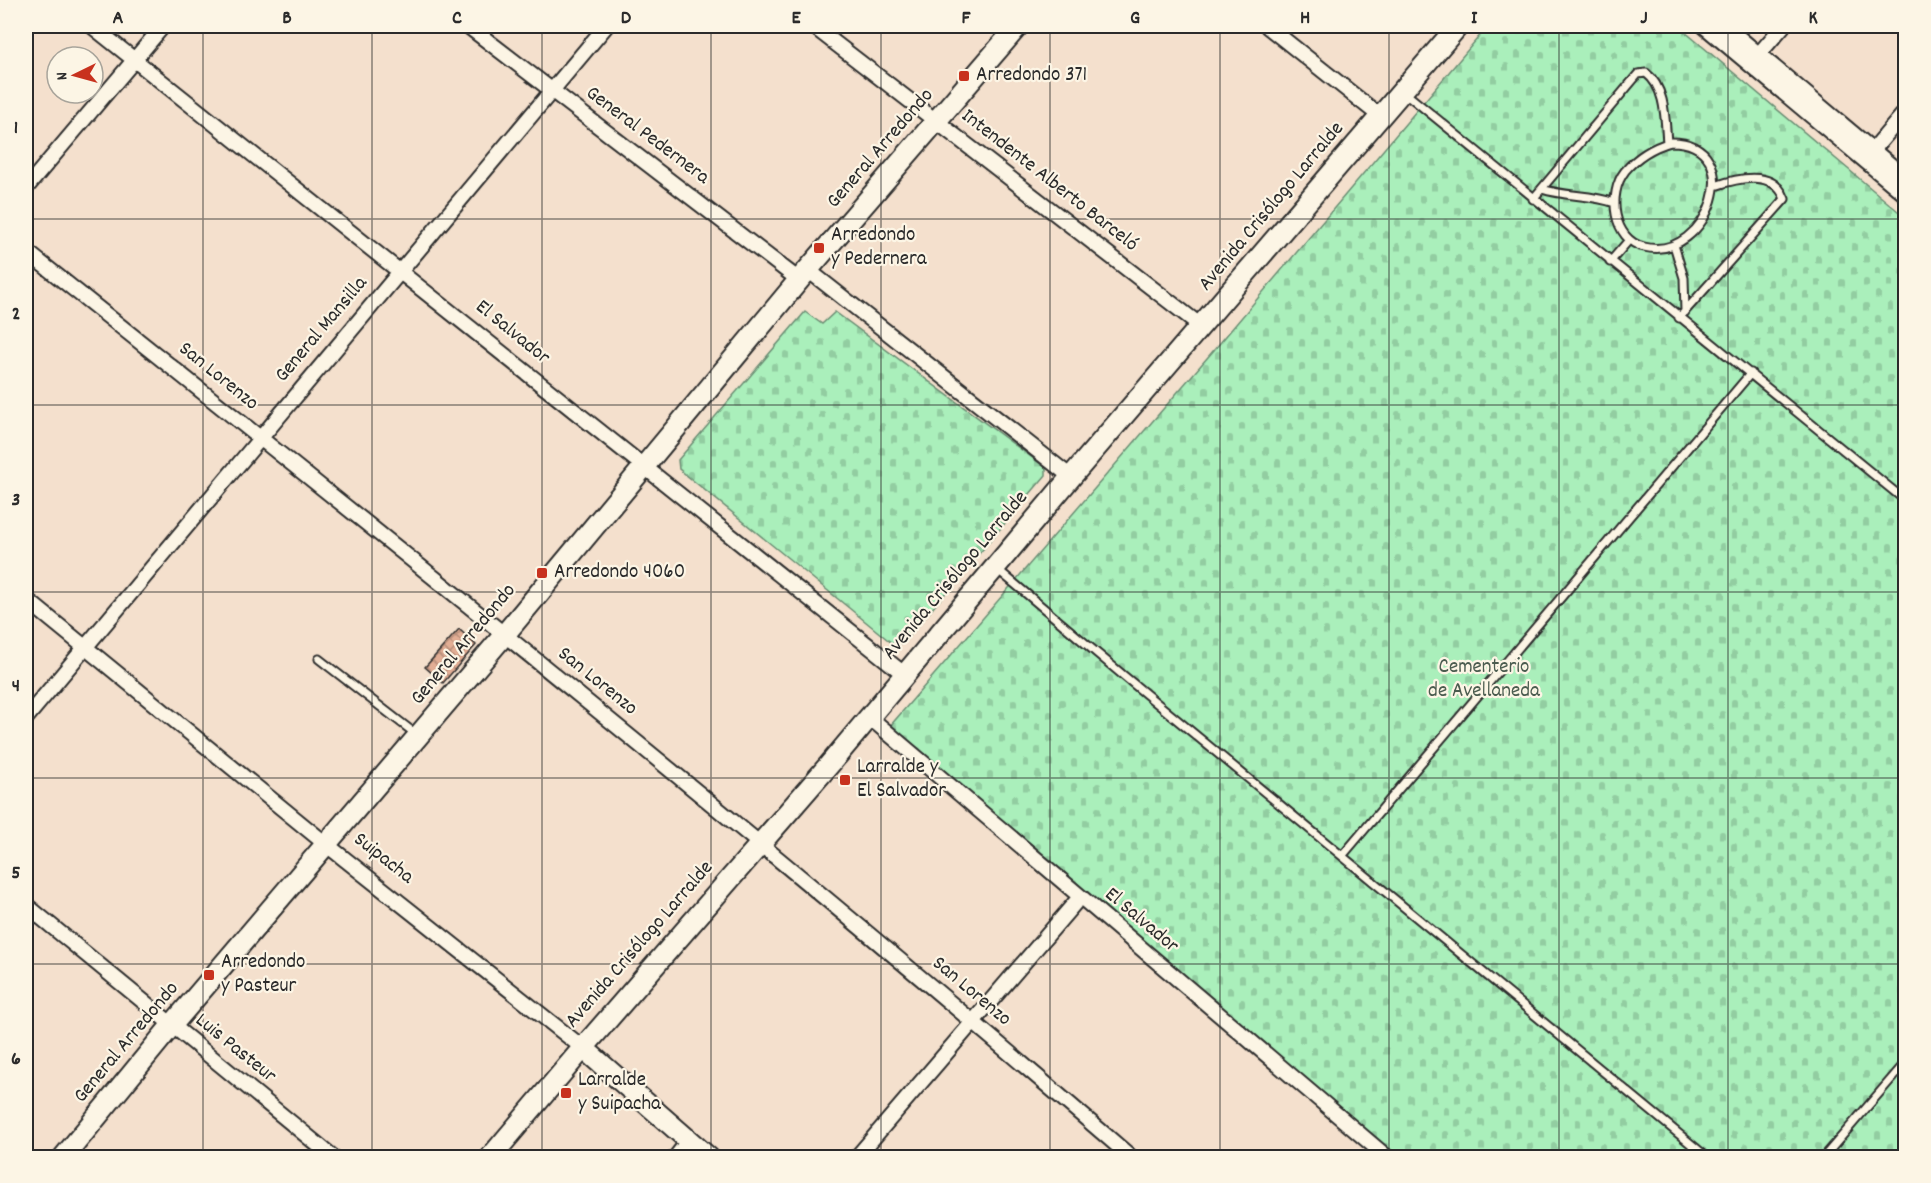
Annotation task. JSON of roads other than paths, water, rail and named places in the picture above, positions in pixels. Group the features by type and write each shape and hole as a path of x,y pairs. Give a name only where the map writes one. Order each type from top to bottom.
{"street":[{"name":"El Salvador","path":"93,26 904,674"},
{"path":"26,188 163,26"},
{"name":"General Pedernera","path":"468,26 804,275 1071,477"},
{"name":"General Mansilla","path":"26,718 259,437 606,26"},
{"name":"Intendente Alberto Barceló","path":"813,26 1201,326"},
{"name":"General Arredondo","path":"63,1158 172,1025 505,634 804,275 1018,26"},
{"path":"1266,26 1380,116"},
{"name":"Avenida Crisólogo Larralde","path":"490,1158 1458,26"},
{"path":"1704,26 1755,59"},
{"path":"1725,26 1755,59 1868,155 1905,195"},
{"path":"1755,59 1783,26"},
{"path":"1868,155 1905,111"},
{"path":"1868,155 1905,178"},
{"name":"San Lorenzo","path":"26,251 505,634 760,843 974,1021 1132,1158"},
{"name":"Suipacha","path":"26,599 327,845 583,1048 709,1158"},
{"name":"El Salvador","path":"868,716 1388,1158"},
{"path":"856,1158 1080,897"},
{"name":"Luis Pasteur","path":"26,905 334,1158"},
{"path":"675,1158 689,1140"}],"lane":[{"path":"1533,199 1638,74 1646,73 1653,78 1658,87 1665,117 1667,143"},
{"path":"1402,91 1905,501"},
{"path":"1685,142 1698,148 1707,155 1713,169 1715,186 1708,210 1693,234 1681,243 1653,249 1643,247 1629,240 1621,229 1615,203 1618,185 1624,173 1636,160 1651,150 1667,143 1685,142"},
{"path":"1679,318 1785,199 1782,192 1766,180 1733,179 1715,186"},
{"path":"1542,189 1555,193 1594,197 1615,203"},
{"path":"1610,262 1629,240"},
{"path":"1674,245 1684,278 1685,312"},
{"path":"1343,855 1750,373"},
{"path":"996,567 1708,1158"},
{"path":"319,659 418,736"},
{"path":"1823,1158 1905,1062"}],"place":[{"name":"Arredondo 371","path":"964,76"},
{"name":"Arredondo y Pedernera","path":"819,248"},
{"name":"Arredondo 4060","path":"542,573"},
{"name":"Larralde y El Salvador","path":"845,780"},
{"name":"Arredondo y Pasteur","path":"209,975"},
{"name":"Larralde y Suipacha","path":"566,1093"}],"park label":[{"name":"Cementerio de Avellaneda","path":"1484,680"}]}
